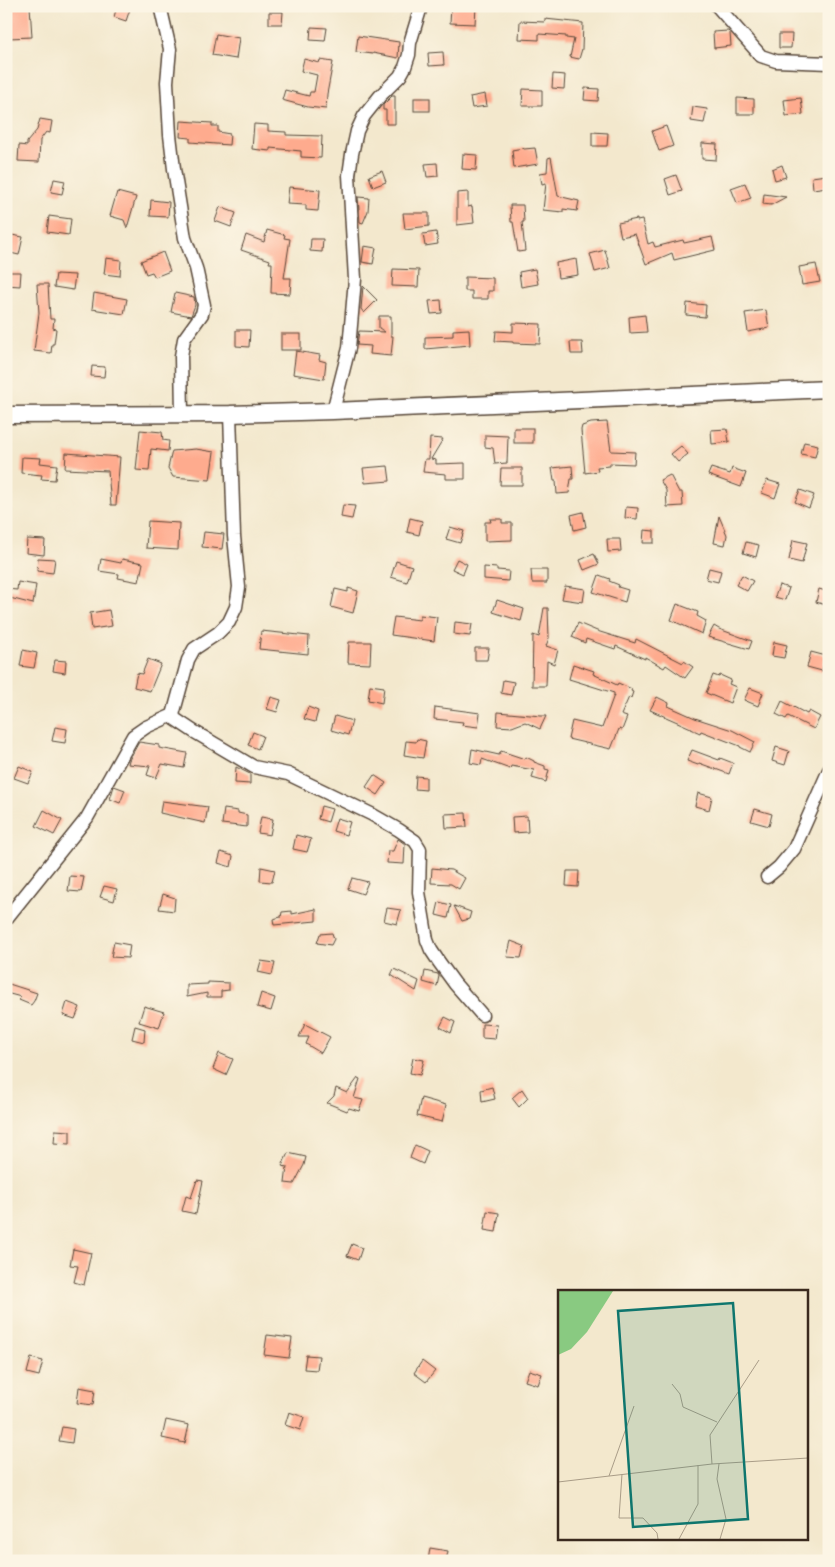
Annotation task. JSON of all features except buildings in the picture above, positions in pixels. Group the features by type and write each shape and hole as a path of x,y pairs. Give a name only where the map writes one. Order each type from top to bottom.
{"main road":[{"path":"6,415 230,414 333,411 829,389"}],"street":[{"path":"162,6 161,10 170,49 167,82 174,169 185,238 196,268 204,305 202,314 184,339 180,356 182,414"},
{"path":"333,411 349,348 355,279 349,175 357,131 364,116 400,76 405,67 410,43 422,6"},
{"path":"716,6 761,56 776,60 829,63"},
{"path":"173,715 188,660 194,650 218,633 229,622 236,607 239,577 234,536 230,414"},
{"path":"6,919 87,818 133,736 146,727 173,715"},
{"path":"173,715 192,732 254,767 284,773 298,779 371,814 415,841 420,849 419,892 427,940 431,950 444,969 482,1016"},
{"path":"767,877 779,867 794,849 829,770"}]}
